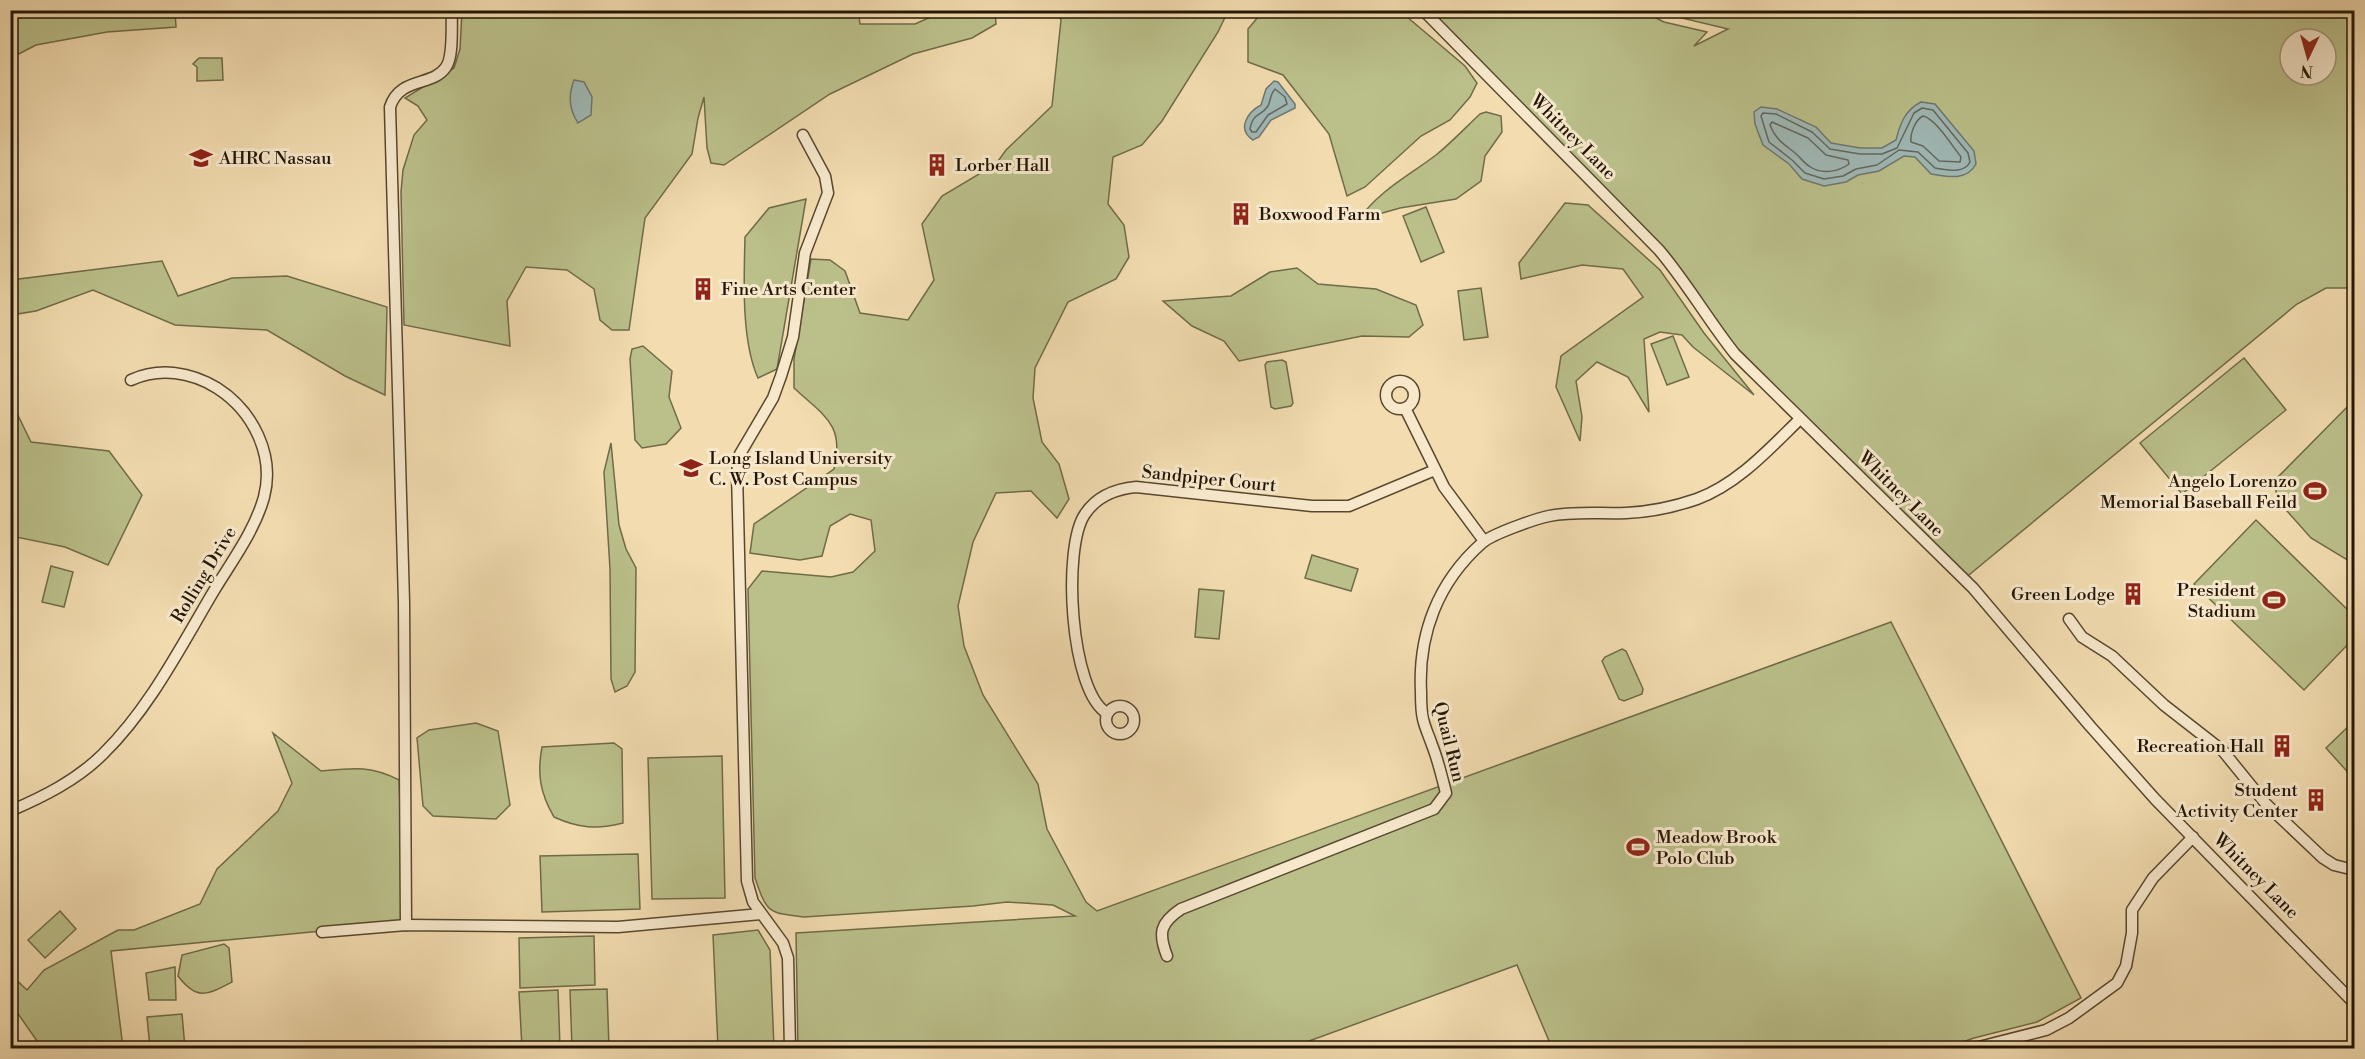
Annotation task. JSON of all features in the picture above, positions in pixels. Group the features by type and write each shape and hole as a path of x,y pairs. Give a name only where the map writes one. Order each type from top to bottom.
{"street":[{"path":"406,925 404,602 390,107 393,98 400,90 441,72 447,66 450,57 452,10"},
{"name":"Whitney Lane","path":"1423,10 1659,250 1676,269 1714,327 1735,354 1973,588 2155,799 2355,1003"},
{"path":"790,1048 788,958 783,943 753,902 747,881 737,472 740,454 773,398 781,376 793,337 805,253 828,193 825,176 803,135"},
{"name":"Rolling Drive","path":"10,811 68,782 101,757 124,733 145,705 226,570 255,520 264,496 267,472 264,453 252,422 231,397 208,382 184,374 141,375 131,380"},
{"path":"1405,408 1444,487 1484,541"},
{"name":"Quail Run","path":"1167,956 1161,936 1164,923 1181,909 1434,809 1446,793 1422,718 1420,678 1422,650 1427,624 1435,602 1450,578 1484,541 1521,524 1550,516 1644,512 1698,499 1720,488 1743,471 1800,419"},
{"name":"Sandpiper Court","path":"1107,713 1099,709 1092,695 1075,642 1073,618 1073,574 1077,531 1084,514 1097,500 1119,489 1136,487 1340,507 1368,499 1435,470"},
{"path":"2069,619 2082,637 2112,656 2164,705 2223,751 2266,804 2323,858 2355,870"},
{"path":"1976,1048 2046,1030 2069,1018 2117,983 2128,956 2132,933 2132,910 2153,878 2193,837"},
{"path":"322,932 406,925 618,927 761,914"}],"green space":[{"path":"11,10 175,11 176,27 107,32 36,45 11,58"},
{"path":"858,10 860,24 915,24 944,11 995,11 996,24 972,38 913,54 830,94 724,165 711,163 707,148 704,97 692,154 645,218 629,330 612,330 600,320 594,289 567,270 526,267 507,301 510,346 404,325 401,192 403,170 414,135 427,120 418,106 405,98 454,68 460,49 462,11"},
{"path":"1056,11 1228,11 1218,32 1162,121 1142,145 1113,157 1108,204 1124,225 1129,257 1116,279 1068,302 1035,368 1033,398 1042,442 1059,464 1069,499 1057,518 1031,491 996,493 973,542 958,606 964,646 983,695 1038,784 1047,829 1086,902 1097,911 1891,622 2081,998 2037,1022 1945,1048 1552,1048 1517,965 1290,1048 798,1048 796,933 1075,916 1053,905 1007,902 804,917 776,912 766,905 755,878 748,589 762,571 831,577 853,572 875,551 871,520 850,514 830,526 822,556 800,560 750,553 754,524 834,469 837,441 834,431 823,414 794,388 794,359 811,259 830,260 845,271 860,313 908,320 934,280 922,224 942,196 996,164 1006,150 1052,106 1061,20"},
{"path":"1263,11 1400,11 1465,66 1477,83 1470,97 1450,120 1421,136 1365,187 1347,196 1329,134 1283,75 1248,62 1248,29"},
{"path":"1423,11 1642,11 1664,22 1707,32 1694,46 1728,29 1653,11 2354,11 2354,288 2326,288 2297,304 1964,579 1735,354 1676,269"},
{"path":"199,58 222,58 223,80 197,81 197,67 193,64"},
{"path":"1486,112 1501,116 1502,132 1485,156 1481,181 1456,199 1400,208 1358,220 1375,200 1436,155 1480,114"},
{"path":"806,199 777,369 758,378 746,328 745,237 769,208"},
{"path":"1565,203 1588,205 1660,270 1704,333 1754,395 1693,347 1682,335 1660,332 1644,339 1649,412 1628,377 1597,362 1576,381 1582,417 1580,441 1556,387 1561,356 1643,297 1623,269 1582,265 1521,279 1519,263"},
{"path":"1426,207 1444,252 1421,262 1403,216"},
{"path":"162,261 178,296 232,278 287,276 387,307 385,395 345,376 267,330 175,325 93,290 36,311 11,315 11,280"},
{"path":"1297,268 1318,284 1376,289 1416,305 1423,325 1409,337 1362,336 1239,361 1224,341 1192,326 1163,301 1231,296 1270,272"},
{"path":"1481,288 1488,337 1464,340 1458,291"},
{"path":"1673,336 1689,377 1667,385 1651,344"},
{"path":"643,346 672,371 669,397 681,428 666,444 642,448 635,440 630,359 632,349"},
{"path":"2244,358 2286,410 2182,494 2140,443"},
{"path":"1282,360 1286,362 1293,403 1291,406 1275,409 1271,407 1265,365 1267,362"},
{"path":"10,399 31,442 109,451 142,495 108,565 65,547 11,536"},
{"name":"Angelo Lorenzo Memorial Baseball Feild","path":"2354,400 2354,564 2311,538 2278,501 2274,481"},
{"path":"611,443 619,525 626,549 636,568 635,672 627,686 615,692 611,679 610,569 604,472"},
{"name":"President Stadium","path":"2256,520 2354,616 2354,638 2304,690 2194,584"},
{"path":"1312,555 1358,569 1351,591 1305,578"},
{"path":"51,566 73,572 64,607 42,602"},
{"path":"1199,589 1224,591 1219,639 1195,637"},
{"path":"1622,649 1626,651 1643,689 1642,694 1624,701 1619,699 1602,661 1605,657"},
{"path":"2354,721 2354,779 2326,748"},
{"path":"476,723 498,731 510,805 496,819 433,816 423,806 417,738 429,730"},
{"path":"273,733 321,771 370,770 399,780 405,923 111,951 123,1048 42,1048 14,1008 11,1010 10,977 12,976 27,990 44,970 118,930 134,930 200,904 217,869 278,811 292,783"},
{"path":"614,743 622,749 623,823 605,827 588,827 571,824 554,817 541,783 542,747"},
{"path":"722,756 725,898 652,899 648,758"},
{"path":"638,854 640,909 542,912 540,856"},
{"path":"60,911 76,929 45,958 28,940"},
{"path":"758,930 770,950 774,1048 718,1048 713,935"},
{"path":"594,936 595,985 520,988 519,938"},
{"path":"224,944 229,948 232,982 216,990 203,993 191,989 178,976 182,955"},
{"path":"175,967 176,1000 149,1000 146,973"},
{"path":"607,989 609,1048 572,1048 570,990"},
{"path":"558,990 560,1048 522,1048 519,992"},
{"path":"182,1014 185,1048 150,1048 147,1017"}],"water":[{"path":"574,80 584,82 592,97 591,115 578,123 570,102"},
{"path":"1274,81 1278,82 1295,104 1295,108 1271,120 1259,137 1253,140 1245,131 1246,121 1248,116 1261,105 1266,89"},
{"path":"1921,102 1935,104 1974,151 1976,164 1968,173 1956,176 1931,174 1915,157 1904,156 1879,171 1858,175 1846,182 1824,186 1802,179 1789,164 1763,145 1755,124 1754,112 1761,107 1777,109 1816,127 1831,143 1860,148 1882,148 1896,140 1904,118 1915,105"}],"place":[{"name":"AHRC Nassau","path":"201,158"},
{"name":"Lorber Hall","path":"937,165"},
{"name":"Boxwood Farm","path":"1241,214"},
{"name":"Fine Arts Center","path":"703,289"},
{"name":"Long Island University C. W. Post Campus","path":"691,468"},
{"name":"Angelo Lorenzo Memorial Baseball Feild","path":"2315,491"},
{"name":"Green Lodge","path":"2133,594"},
{"name":"President Stadium","path":"2274,600"},
{"name":"Recreation Hall","path":"2282,746"},
{"name":"Student Activity Center","path":"2316,800"},
{"name":"Meadow Brook Polo Club","path":"1638,847"}]}
